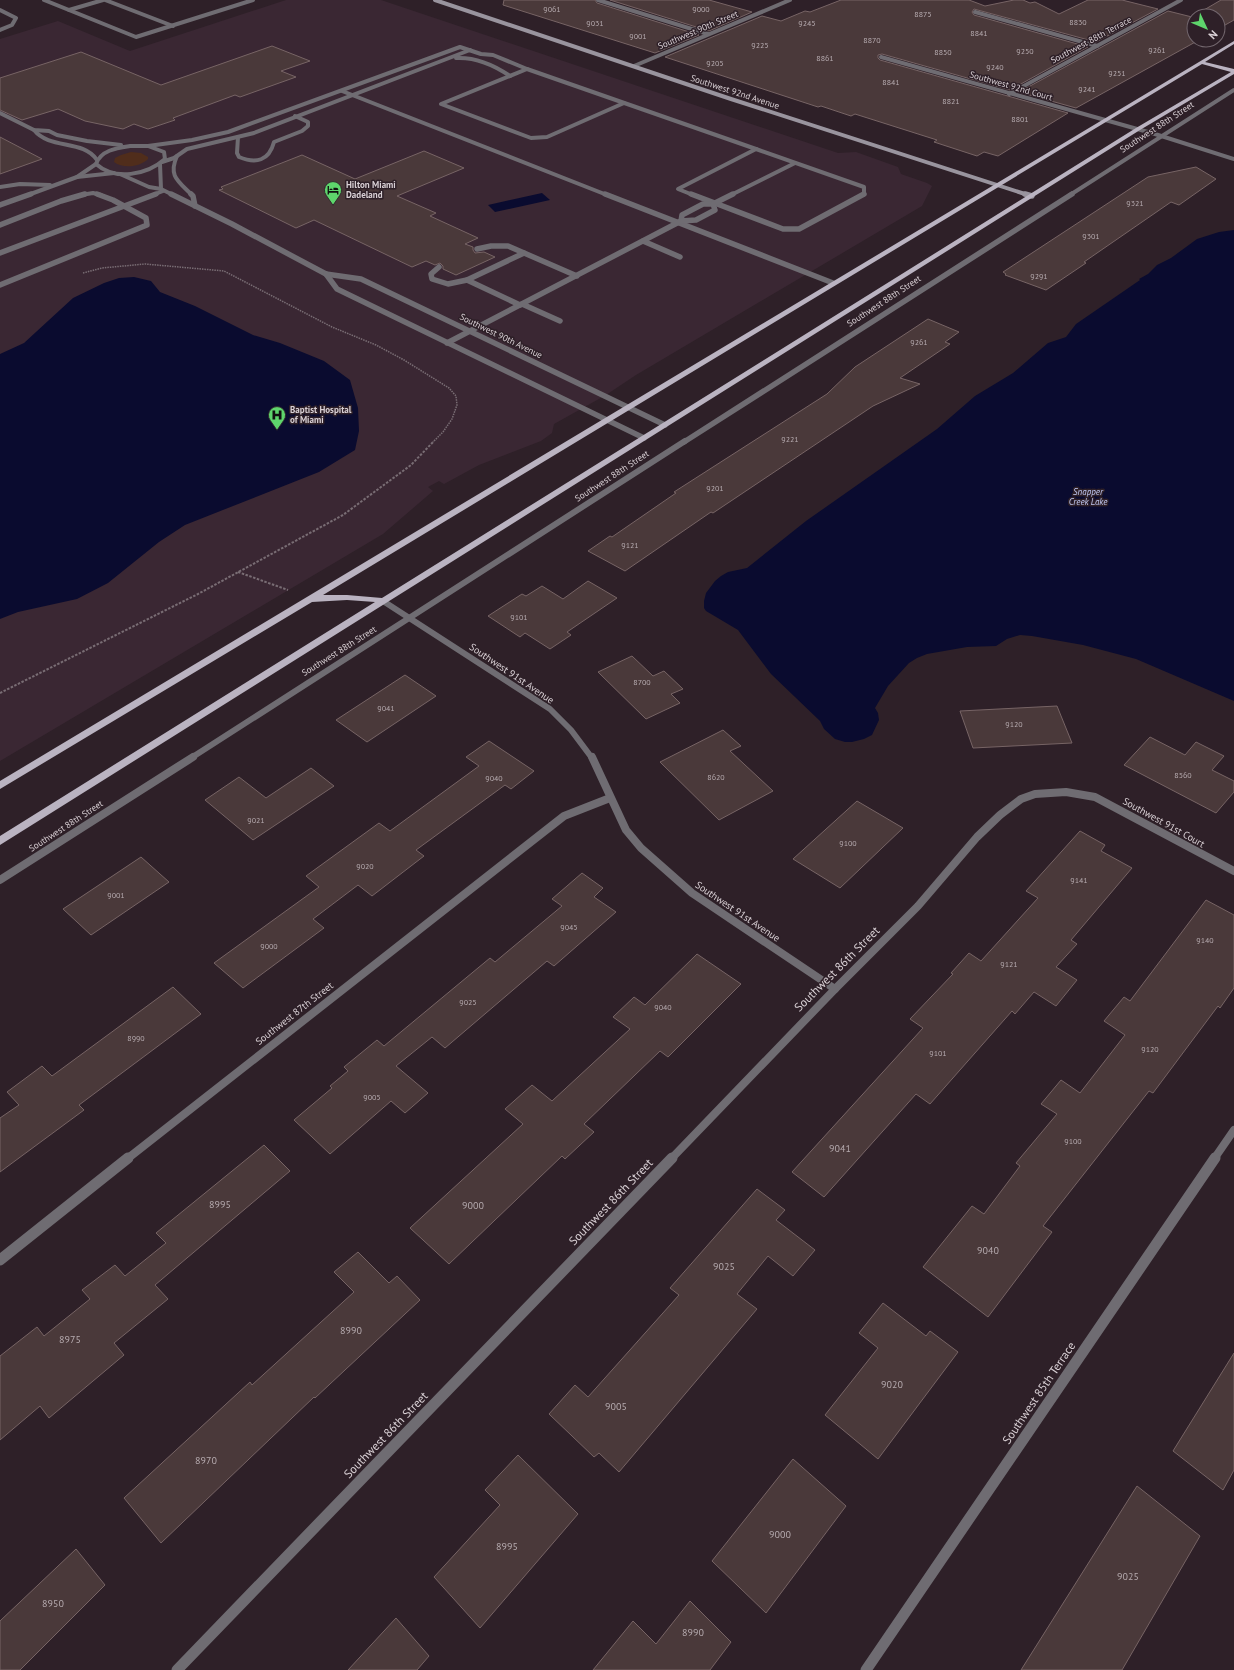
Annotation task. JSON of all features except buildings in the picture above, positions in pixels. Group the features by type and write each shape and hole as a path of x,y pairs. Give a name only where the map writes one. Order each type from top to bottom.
{"main road":[{"path":"0,786 1234,42"},
{"path":"1201,62 1234,72"},
{"name":"Southwest 88th Street","path":"0,841 1138,129 1234,72"},
{"path":"308,600 335,596 357,597 383,602"}],"street":[{"path":"44,0 136,37 253,0"},
{"path":"69,10 104,0 172,26"},
{"name":"Southwest 92nd Avenue","path":"435,0 1032,196"},
{"path":"598,0 708,34"},
{"name":"Southwest 90th Street","path":"634,66 790,0"},
{"name":"Southwest 88th Terrace","path":"1009,94 1181,0"},
{"path":"1171,1 1176,3"},
{"path":"0,10 16,18 12,25 0,30"},
{"path":"975,12 1097,46"},
{"path":"0,113 34,130 49,131 57,135 87,142 148,146 192,140 228,132 287,112 460,47 481,54 484,58 506,65 527,69 795,162 864,187 864,194 799,229 783,229 714,204 678,189 757,149"},
{"path":"34,130 36,135 44,138 88,150 93,154 99,168 105,171 120,174 142,171 177,156 184,150 192,147 238,137 298,117 470,50"},
{"path":"447,60 460,57 470,58 498,68 510,76"},
{"name":"Southwest 92nd Court","path":"881,57 1138,129 1234,159"},
{"path":"527,69 441,104 531,138 547,137 624,103"},
{"name":"Southwest 88th Street","path":"0,880 1234,90"},
{"path":"342,91 833,283"},
{"path":"238,137 237,153 239,157 252,160 263,158 269,154 274,142 302,131 308,126 308,122 287,112"},
{"path":"228,132 238,137"},
{"path":"77,177 80,173 109,151 130,146"},
{"path":"0,253 162,190 159,176 161,163 165,159 164,152 148,146"},
{"path":"177,156 174,163 173,173 178,181 193,196 195,206"},
{"path":"680,222 682,215 703,204 714,204 795,162"},
{"path":"0,205 77,177 114,173"},
{"name":"Southwest 90th Avenue","path":"120,174 149,187 162,190 195,206 262,239 326,274 361,279 665,425"},
{"path":"0,187 20,184 54,185"},
{"path":"0,225 87,193 100,194 146,218 147,225 0,285"},
{"path":"447,343 680,222 696,220 716,210 714,204"},
{"path":"643,241 680,257"},
{"path":"477,249 500,245 508,246 577,276"},
{"path":"439,267 431,274 432,279 448,284 467,280 524,253"},
{"name":"Southwest 90th Avenue","path":"326,274 337,289 644,438"},
{"path":"467,280 560,321"},
{"name":"Southwest 91st Avenue","path":"383,602 550,709 572,730 591,755 610,798 626,830 633,839 674,878 692,892 835,989"},
{"name":"Southwest 86th Street","path":"177,1670 835,989 918,906 977,838 1000,815 1021,799 1035,794 1066,792 1084,793"},
{"name":"Southwest 91st Court","path":"1084,793 1095,796 1234,872"},
{"name":"Southwest 87th Street","path":"0,1260 177,1119 564,816 610,798"},
{"name":"Southwest 85th Terrace","path":"866,1670 1234,1130"}],"path":[{"path":"0,693 84,652 327,524 404,472 426,451 448,425 458,405 456,396 449,388 390,352 332,327 224,271 138,264 102,268 78,275"},
{"path":"238,572 291,590"}],"shaded area":[{"path":"286,0 381,0 838,153 856,152 898,167 901,174 932,186 922,206 636,375 606,395 554,424 552,433 541,441 479,465 444,484 439,481 428,487 433,491 383,534 0,761 0,39 58,21 130,51"},
{"path":"131,152 141,153 148,157 148,159 141,164 131,166 122,166 114,162 115,158"}],"water":[{"path":"542,193 550,200 495,212 488,205"},
{"name":"Snapper Creek Lake","path":"1234,230 1234,701 1136,659 1083,645 1020,635 1007,639 996,646 967,647 927,654 917,658 909,663 888,686 875,708 878,713 879,720 872,735 864,739 845,742 835,739 824,729 820,721 771,674 738,630 706,611 704,608 704,601 706,593 721,576 728,572 747,568 806,521 937,429 975,396 1013,373 1048,343 1066,337 1076,324 1140,280 1139,279 1148,274 1157,265 1171,258 1197,239 1219,232"},
{"path":"134,277 151,281 160,292 195,306 253,335 280,343 324,361 350,380 358,408 359,431 355,450 319,472 185,525 159,542 108,583 77,599 18,612 0,619 0,354 24,343 73,298 104,283 119,278"}],"place":[{"name":"Hilton Miami Dadeland","path":"333,205"},
{"name":"Baptist Hospital of Miami","path":"277,430"}]}
